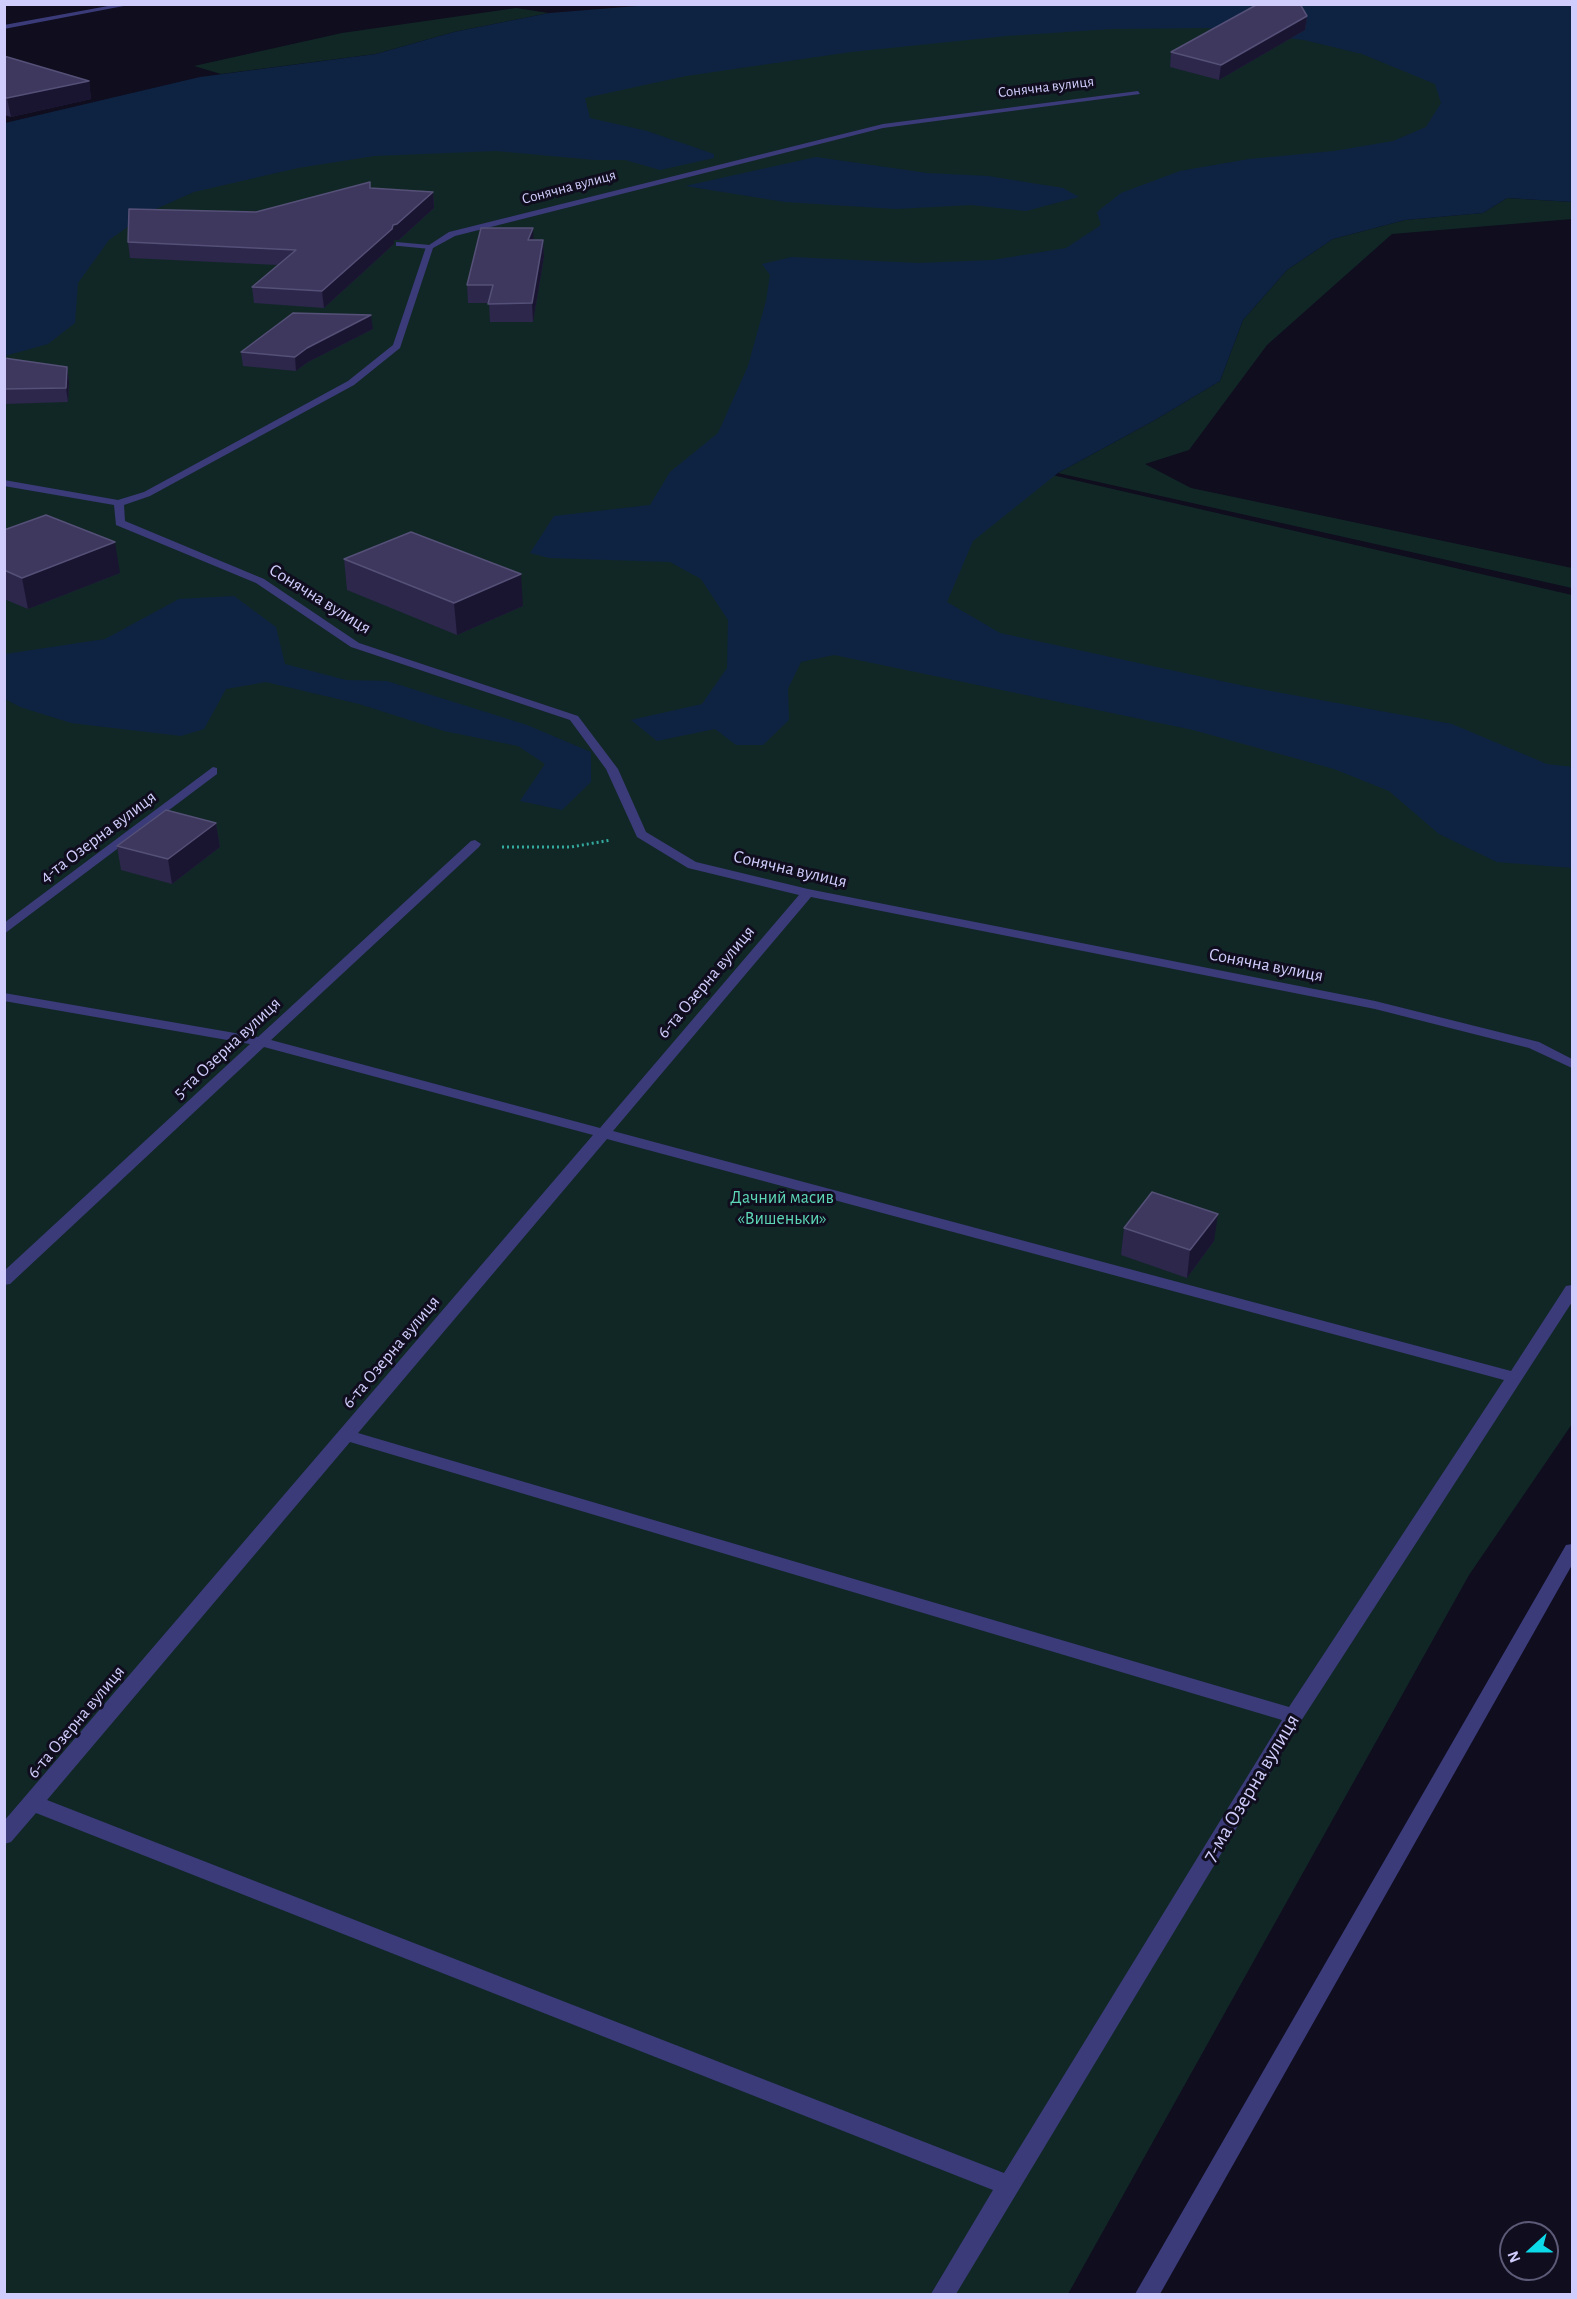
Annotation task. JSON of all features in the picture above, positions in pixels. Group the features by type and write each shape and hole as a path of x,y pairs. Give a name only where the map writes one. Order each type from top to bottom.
{"street":[{"path":"4,27 131,4"},
{"name":"Сонячна вулиця","path":"430,247 452,234 883,126 1138,93"},
{"path":"4,483 119,504 147,494 187,473 351,382 398,346 430,247 399,244"},
{"name":"Сонячна вулиця","path":"119,504 120,524 260,581 355,645 574,718 612,769 641,834 692,865 808,892 1375,1005 1534,1045 1572,1064"},
{"name":"4-та Озерна вулиця","path":"4,930 213,771"},
{"name":"5-та Озерна вулиця","path":"4,1280 475,844"},
{"name":"6-та Озерна вулиця","path":"4,1836 808,892"},
{"path":"4,997 262,1042 602,1135 1516,1378"},
{"name":"7-ма Озерна вулиця","path":"943,2295 1294,1716 1572,1290"},
{"path":"346,1435 1294,1716"},
{"path":"1147,2295 1572,1550"},
{"path":"33,1803 1009,2186"}],"path":[{"path":"475,844 511,848 571,847 641,834"}],"green space":[{"path":"516,8 549,13 454,32 376,54 221,74 194,66 342,33"},
{"name":"Дачний масив «Вишеньки»","path":"1222,18 1408,52 1514,104 1009,465 1572,595 1572,1424 1469,1575 1068,2294 5,2294 4,172 671,61"},
{"path":"1507,198 1572,202 1572,219 1392,234 1267,345 1189,450 1145,464 1191,488 1572,568 1572,588 1058,473 1155,420 1220,381 1243,320 1287,270 1333,239 1405,220 1483,213"}],"water":[{"path":"650,5 1572,5 1572,202 1507,198 1483,213 1405,220 1333,239 1287,270 1243,320 1220,381 1155,420 1058,473 973,541 947,602 1000,633 1249,687 1452,724 1547,764 1572,767 1572,868 1497,862 1439,834 1389,791 1334,769 1193,730 834,655 801,662 788,689 789,720 763,745 736,745 715,729 657,741 631,720 702,704 727,668 728,620 701,579 670,562 549,558 530,553 554,516 650,505 670,472 718,433 748,366 766,301 770,275 762,264 792,257 918,263 993,260 1066,248 1101,225 1097,212 1121,193 1180,171 1249,159 1334,151 1393,141 1426,127 1441,103 1435,84 1362,54 1304,40 1206,28 1111,29 1007,36 851,52 686,76 585,98 590,118 647,131 714,154 714,158 660,170 625,160 595,160 496,151 374,156 298,168 194,192 149,212 109,240 78,283 75,323 48,344 5,356 5,123 200,77 376,54 454,32 549,13"},
{"path":"816,157 927,173 988,176 1063,188 1079,197 1026,211 971,205 896,209 785,202 685,186"},
{"path":"234,596 276,627 285,664 346,680 387,681 527,725 591,752 591,782 562,810 520,801 545,764 518,746 444,731 359,704 266,682 226,689 204,729 181,736 71,723 20,707 5,699 5,654 105,639 179,599"}],"building":[{"path":"1258,4 1300,4 1307,16 1221,65 1171,52"},
{"path":"4,56 89,81 7,98 4,97"},
{"path":"370,182 370,188 433,192 393,225 392,229 322,291 252,287 296,250 128,242 129,209 256,212"},
{"path":"481,228 533,228 528,240 543,240 532,303 488,304 493,285 467,285"},
{"path":"293,313 371,315 307,348 295,357 241,352"},
{"path":"4,358 67,367 66,388 4,389"},
{"path":"46,515 115,542 22,578 4,570 4,530"},
{"path":"411,532 521,574 454,603 344,559"},
{"path":"166,810 216,823 168,859 117,846"},
{"path":"1152,1192 1218,1214 1190,1250 1124,1228"}]}
